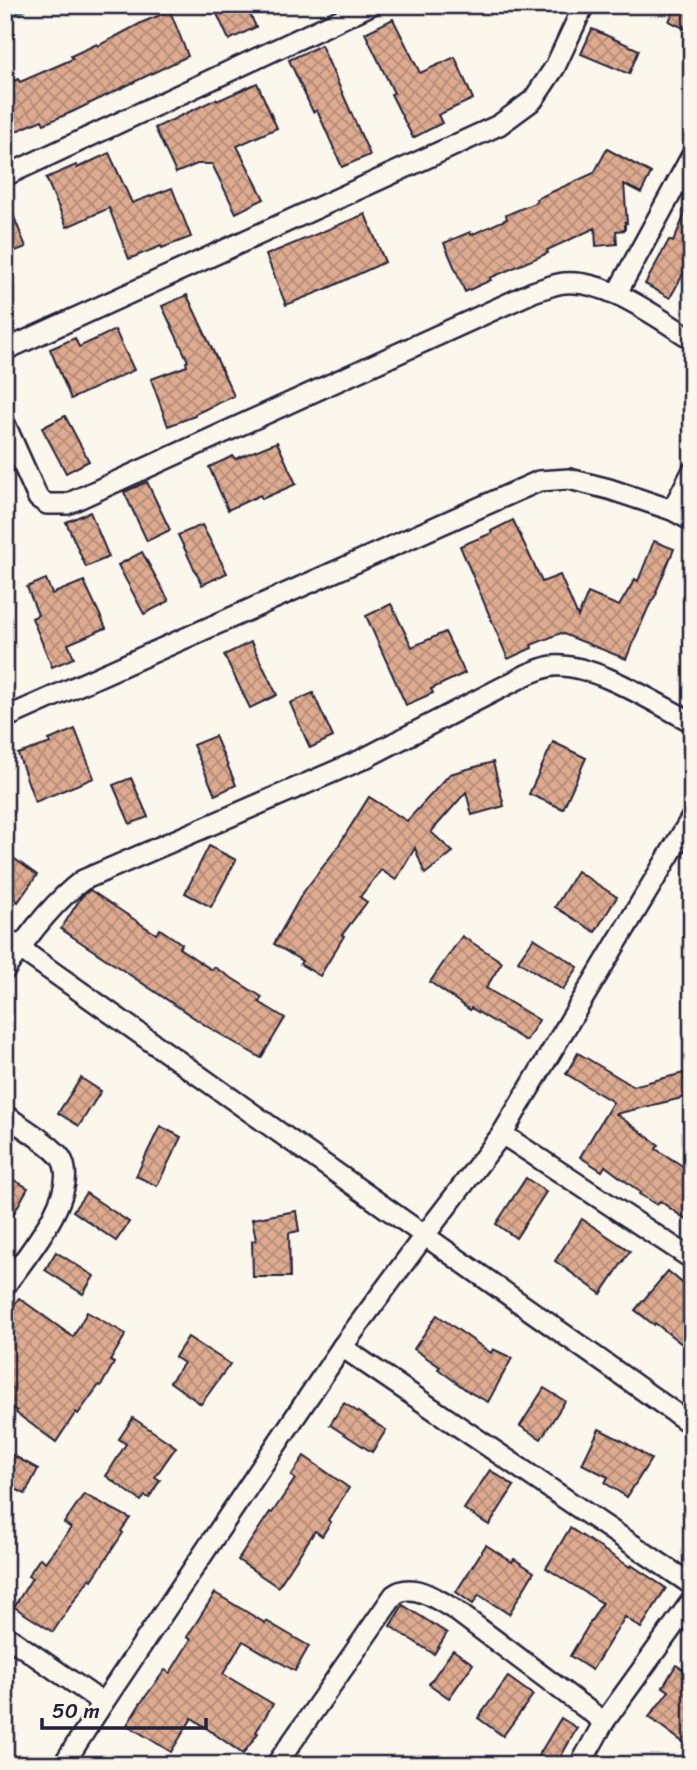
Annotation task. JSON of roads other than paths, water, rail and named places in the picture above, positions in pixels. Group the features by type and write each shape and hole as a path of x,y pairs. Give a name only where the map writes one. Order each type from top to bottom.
{"street":[{"path":"5,176 371,5"},
{"path":"5,350 499,125 533,100 555,67 582,6"},
{"path":"617,293 692,155"},
{"path":"5,424 38,498 47,505 67,504 533,292 565,283 593,286 617,293 692,339"},
{"path":"672,510 692,472"},
{"path":"5,718 540,481 569,480 609,489 672,510 692,521"},
{"path":"5,970 12,943 83,880 361,760 528,674 550,666 570,666 600,674 692,722"},
{"path":"64,1765 342,1348 502,1134 692,817"},
{"path":"12,943 692,1425"},
{"path":"5,1115 56,1153 61,1159 66,1177 58,1207 5,1286"},
{"path":"502,1134 692,1259"},
{"path":"342,1348 692,1585"},
{"path":"276,1765 394,1595 401,1590 410,1589 437,1599 604,1722"},
{"path":"580,1765 604,1722 692,1600"},
{"path":"5,1635 103,1703"}],"waterway":[{"path":"5,17 27,5"}]}
